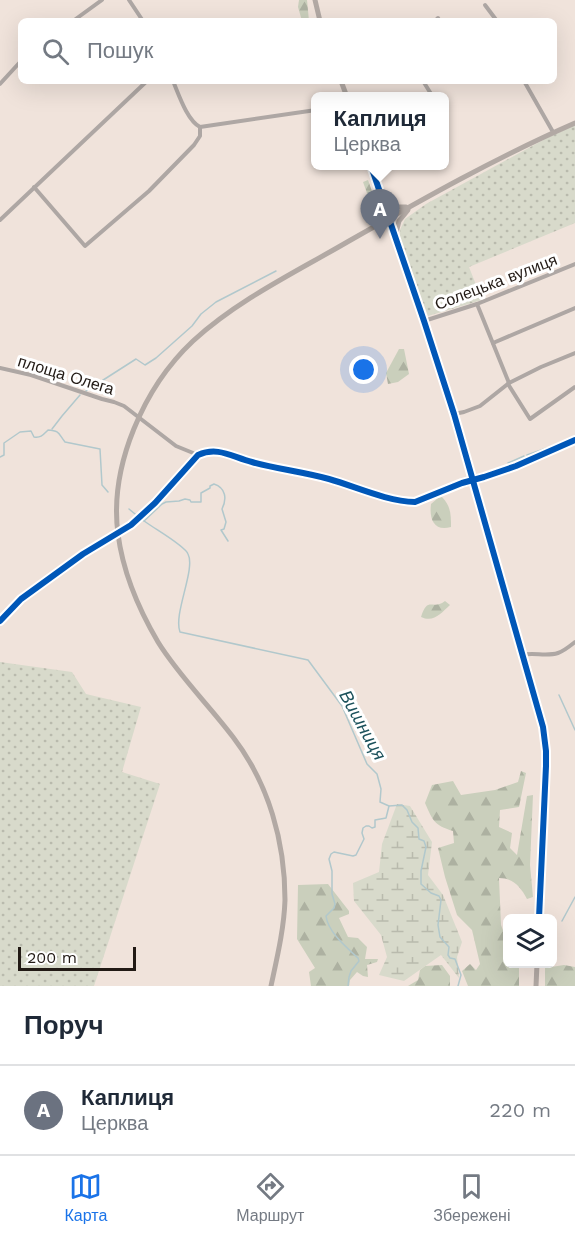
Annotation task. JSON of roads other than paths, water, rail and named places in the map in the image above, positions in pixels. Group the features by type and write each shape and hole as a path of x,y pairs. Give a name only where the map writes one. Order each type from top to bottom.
{"main road":[{"path":"315,0 319,18"},
{"path":"271,986 278,955 285,900 282,853 270,805 252,765 235,740 179,672 144,617 133,594 117,533 116,512 119,485 127,451 147,400 168,368 206,331 239,306 389,218 553,132 575,123"},
{"path":"372,170 454,414 543,727 546,786 539,914"},
{"path":"382,198 392,207 414,205"},
{"path":"395,236 401,217 414,205"},
{"path":"536,986 537,968"}],"street":[{"path":"78,18 102,0"},
{"path":"129,0 141,18"},
{"path":"485,5 495,18"},
{"path":"0,84 18,64"},
{"path":"0,220 144,84"},
{"path":"173,84 189,117 201,127 311,111"},
{"path":"526,84 553,132"},
{"path":"34,188 85,246 149,191 194,145 200,136 201,127"},
{"name":"Солецька вулиця","path":"424,321 477,304 575,264"},
{"path":"477,304 508,384 531,419 575,387"},
{"path":"493,343 575,308"},
{"path":"454,414 480,406 508,384 575,353"},
{"name":"площа Олега","path":"0,368 31,375 124,406 176,446 198,455"},
{"path":"0,621 21,599 83,554 131,525 198,455 207,451 218,451 251,462 330,479 415,502 462,483 516,466 575,440"},
{"path":"522,655 555,654 575,642"}],"waterway":[{"path":"86,391 136,359 145,365 156,358 216,302 276,271"},
{"path":"52,429 80,395"},
{"name":"Вишниця","path":"0,457 4,455 4,443 20,432 31,431 36,437 42,436 48,430 55,431 65,442 100,449 102,485 108,492"},
{"path":"569,439 575,437"},
{"path":"561,443 567,440"},
{"path":"550,447 558,444"},
{"path":"527,455 547,448"},
{"path":"508,463 524,456"},
{"path":"144,521 166,502 185,499 191,502 201,502 201,493 214,484 221,488 224,494 225,501 222,509 226,522 224,529 221,530 228,541"},
{"name":"Вишниця","path":"129,509 176,542 188,554 189,570 179,614 180,632 308,660 342,706 367,764 377,774 381,789 380,802 389,806 402,805 418,828 419,839 424,841 426,847 421,884 431,893 439,896 441,900 438,925 440,937 449,947 448,955 455,959 461,975 458,986"},
{"path":"559,695 575,730"},
{"name":"Вишниця","path":"348,986 351,971 359,961 327,922 326,916 335,904 329,859 334,852 356,855 364,839 363,828 375,827 375,820 386,818 389,806"},
{"path":"562,921 575,897"}],"place":[{"name":"Каплиця","path":"380,239"}]}
